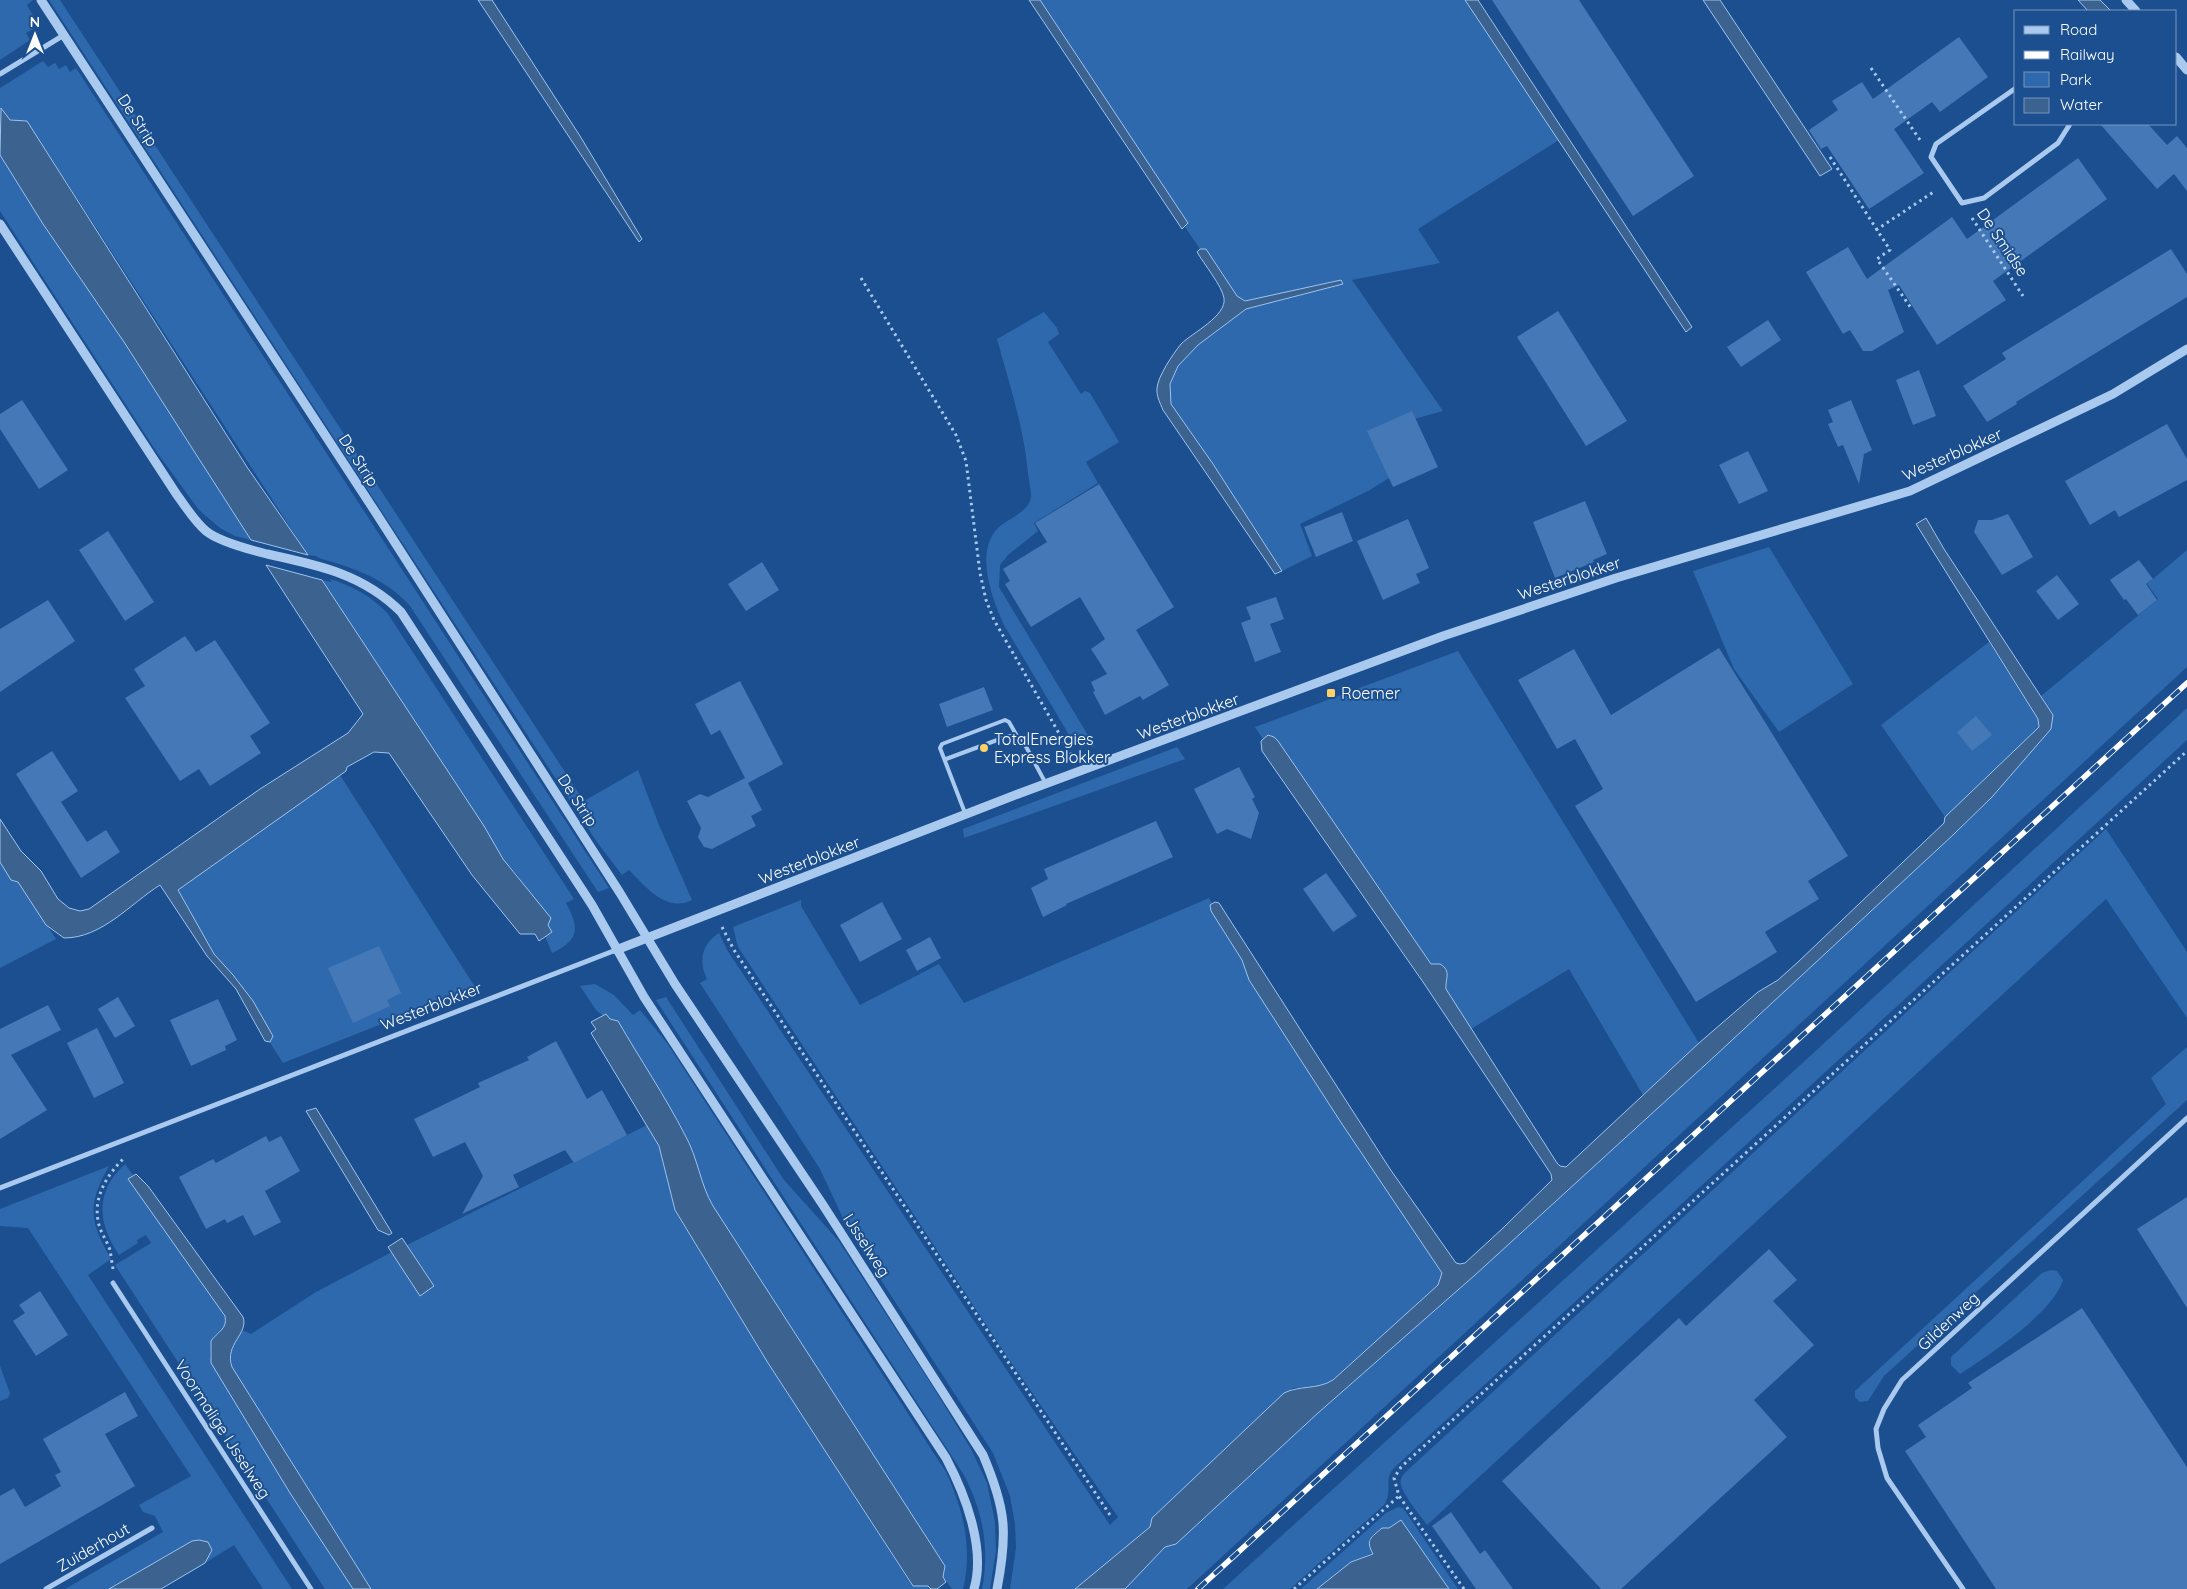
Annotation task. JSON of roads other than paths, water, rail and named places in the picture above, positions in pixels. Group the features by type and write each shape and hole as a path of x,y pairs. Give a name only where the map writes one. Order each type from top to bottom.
{"street":[{"name":"De Strip","path":"41,0 376,513 648,938"},
{"path":"2126,0 2135,10"},
{"path":"0,74 64,35"},
{"path":"2177,58 2187,70"},
{"name":"De Smidse","path":"2014,89 1936,144 1931,157 1962,203 1984,198 2058,143 2069,125"},
{"path":"0,224 177,496 207,532 245,548 324,567 364,582 385,596 401,612 592,905 644,997 946,1458 960,1485 971,1520 977,1557 974,1589"},
{"name":"Westerblokker","path":"0,1188 1046,784 1489,621 1616,578 1910,491 2114,394 2187,350"},
{"name":"IJsselweg","path":"648,938 675,984 823,1205 983,1455 995,1484 1003,1514 1005,1535 997,1589"},
{"name":"Gildenweg","path":"1962,1589 1887,1478 1878,1448 1876,1429 1884,1409 1902,1380 2187,1118"},
{"name":"Voormalige IJsselweg","path":"113,1283 311,1589"},
{"name":"Zuiderhout","path":"46,1589 152,1528"}],"lane":[{"path":"966,815 946,759 940,748 945,742 1000,721 1009,722 1017,736 1023,741 1046,784"},
{"path":"946,759 1008,736 1017,736"}],"water":[{"path":"478,0 492,0 580,136 642,239 639,242"},
{"path":"1029,0 1040,0 1188,223 1182,229"},
{"path":"1465,0 1478,0 1692,327 1686,332"},
{"path":"1703,0 1720,0 1832,169 1820,176"},
{"path":"2078,0 2100,0 2110,10 2087,10"},
{"path":"1,108 10,120 27,121 247,467 308,555 251,540 124,342 43,224 0,155"},
{"path":"1200,249 1206,249 1237,296 1245,301 1341,280 1343,284 1246,309 1198,345 1178,366 1170,384 1171,404 1213,464 1282,571 1275,574 1163,410 1158,396 1157,388 1160,377 1174,353 1181,344 1215,318 1223,305 1223,293 1197,252"},
{"path":"1926,518 1944,549 2053,715 2051,729 1992,797 1953,835 1475,1275 1318,1413 1176,1544 1165,1547 1125,1589 1075,1589 1150,1527 1152,1518 1284,1393 1321,1385 1333,1380 1438,1285 1442,1273 1342,1124 1249,980 1242,960 1211,911 1210,905 1215,902 1219,903 1390,1169 1456,1263 1465,1263 1552,1180 1551,1174 1423,982 1262,751 1261,741 1268,735 1278,741 1431,964 1440,964 1446,969 1446,989 1557,1163 1560,1166 1566,1167 1699,1043 1758,992 1778,980 1798,962 1944,823 1945,817 2039,727 2038,719 1916,524"},
{"path":"266,565 322,580 484,826 503,859 551,918 548,925 552,932 539,941 535,934 520,934 472,875 389,753 374,752 347,767 346,771 178,890 214,954 253,1001 273,1036 270,1042 265,1041 236,989 207,956 160,885 103,926 78,937 64,938 46,925 18,882 11,880 0,862 0,819 21,851 41,871 58,899 69,908 80,911 89,909 260,789 348,733 363,714"},
{"path":"606,1014 610,1019 618,1021 677,1120 693,1153 713,1206 945,1566 943,1577 946,1582 937,1589 931,1589 928,1586 913,1586 768,1363 675,1210 659,1146 591,1033 596,1029 591,1022"},
{"path":"316,1108 392,1233 389,1235 378,1230 306,1111"},
{"path":"136,1174 148,1186 243,1317 243,1329 231,1352 232,1367 371,1589 353,1589 290,1493 211,1363 211,1341 225,1324 225,1316 128,1179"},
{"path":"402,1238 434,1286 420,1296 388,1247"},
{"path":"1401,1520 1449,1589 1317,1589 1351,1562 1373,1554 1369,1545 1370,1539 1382,1528 1389,1528"},
{"path":"192,1541 208,1542 212,1550 205,1563 161,1589 109,1589"}],"railway":[{"path":"1198,1589 2187,683"}],"place":[{"name":"Roemer","path":"1331,693"},
{"name":"TotalEnergies Express Blokker","path":"984,748"}]}
